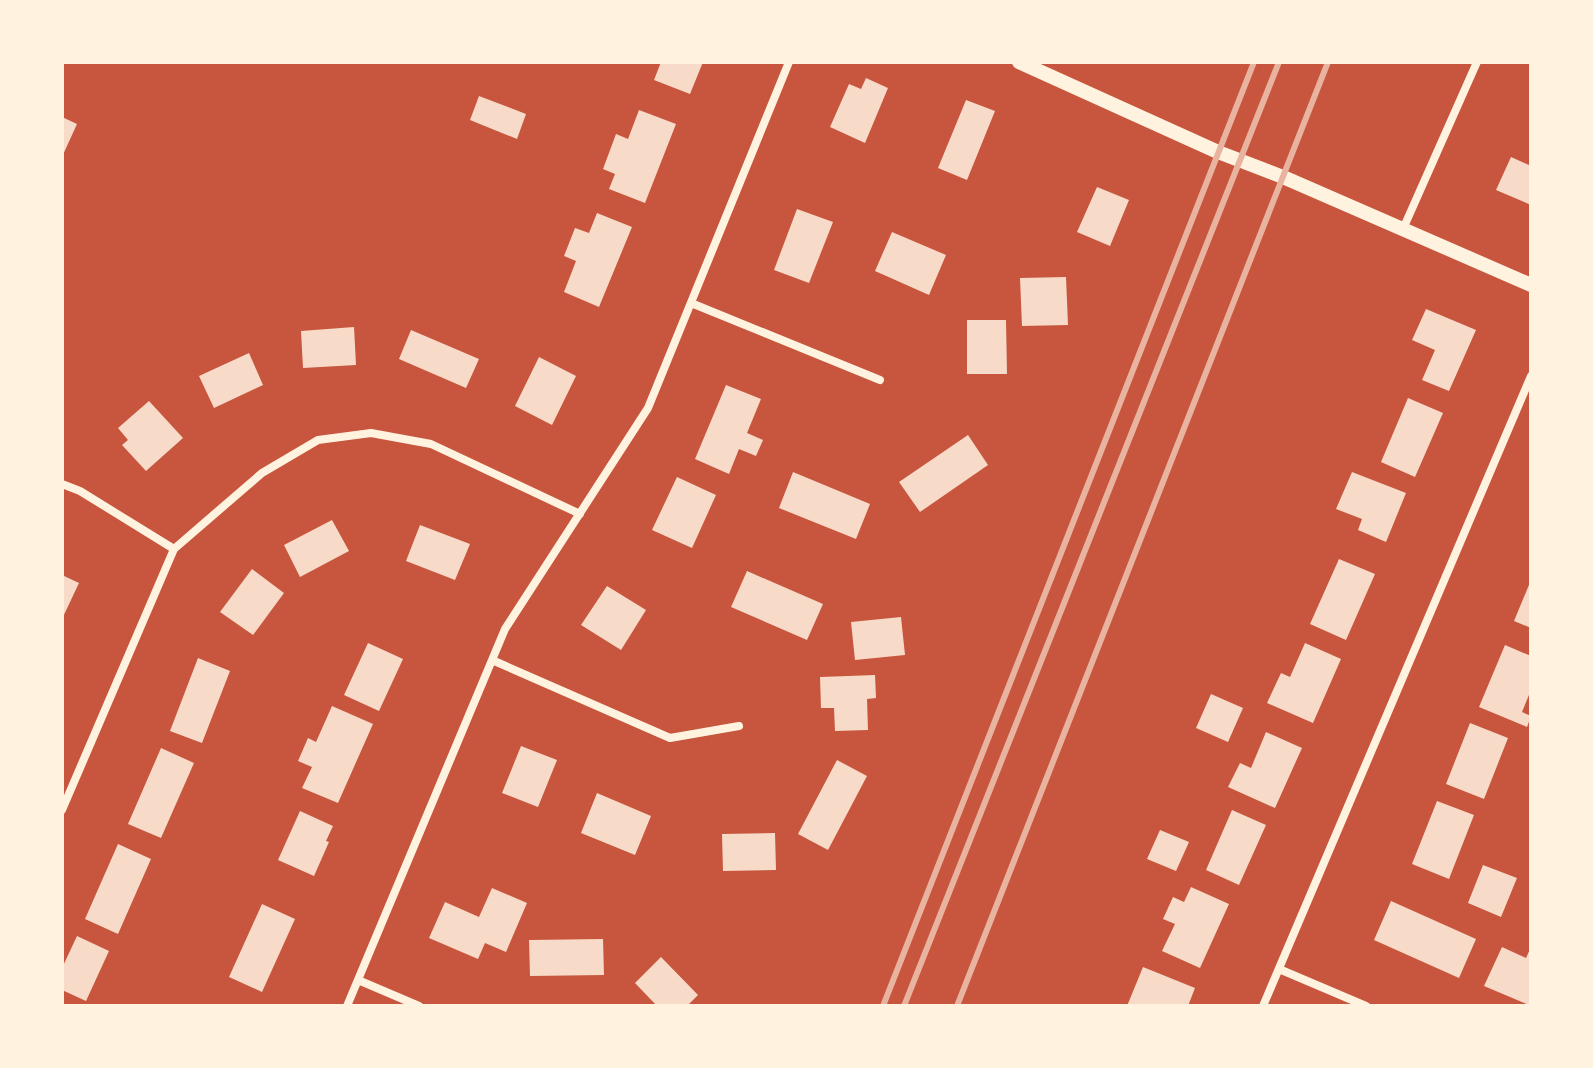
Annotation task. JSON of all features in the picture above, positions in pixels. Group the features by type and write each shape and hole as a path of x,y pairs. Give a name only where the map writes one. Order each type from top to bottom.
{"street":[{"path":"347,1006 505,629 648,408 789,62"},
{"path":"1019,62 1218,152 1283,177 1531,285"},
{"path":"1403,229 1477,62"},
{"path":"691,303 880,380"},
{"path":"1263,1006 1531,376"},
{"path":"62,810 174,549 262,473 318,440 371,433 431,444 580,514"},
{"path":"62,484 80,491 174,549"},
{"path":"492,660 670,738 739,726"},
{"path":"1279,969 1366,1006"},
{"path":"358,980 419,1006"}],"building":[{"path":"661,62 703,62 690,94 654,80"},
{"path":"866,78 888,88 865,143 830,127 849,84 861,89"},
{"path":"479,96 526,114 517,139 470,120"},
{"path":"966,100 995,111 967,180 938,168"},
{"path":"639,110 676,124 645,203 609,189 615,174 603,169 616,134 628,139"},
{"path":"62,117 77,124 62,157"},
{"path":"1511,157 1531,166 1531,205 1496,190"},
{"path":"1097,187 1129,200 1110,246 1077,232"},
{"path":"797,209 833,222 809,283 774,270"},
{"path":"597,213 632,227 599,307 564,292 576,261 564,256 575,228 589,233"},
{"path":"892,232 946,255 929,295 875,271"},
{"path":"1066,277 1068,325 1022,326 1020,278"},
{"path":"1426,309 1476,330 1449,391 1422,380 1435,350 1412,340"},
{"path":"967,320 1006,320 1007,374 967,374"},
{"path":"354,327 356,365 303,368 301,331"},
{"path":"411,330 479,359 466,388 399,359"},
{"path":"249,353 263,385 214,408 199,376"},
{"path":"539,357 576,376 552,425 515,406"},
{"path":"726,385 761,399 747,433 763,440 756,456 739,449 729,474 695,459"},
{"path":"1408,398 1443,413 1415,477 1381,462"},
{"path":"149,401 183,438 146,471 122,445 128,440 118,428"},
{"path":"968,435 988,465 920,512 899,482"},
{"path":"793,472 870,504 856,539 779,508"},
{"path":"1352,472 1406,493 1386,542 1358,530 1362,519 1336,509"},
{"path":"677,477 716,495 692,548 652,530"},
{"path":"332,520 349,551 300,577 284,545"},
{"path":"420,525 470,544 455,580 406,561"},
{"path":"1339,559 1375,574 1346,640 1310,624"},
{"path":"252,569 284,593 253,635 220,612"},
{"path":"747,571 823,604 807,640 731,607"},
{"path":"62,575 79,583 62,619"},
{"path":"1531,580 1531,628 1514,621"},
{"path":"607,586 646,610 621,650 581,625"},
{"path":"901,617 905,655 855,660 851,622"},
{"path":"368,643 403,659 379,711 344,695"},
{"path":"1305,643 1341,659 1313,723 1267,703 1281,673 1290,677"},
{"path":"1505,645 1531,656 1531,690 1522,712 1531,716 1527,727 1479,707"},
{"path":"198,658 230,671 202,743 170,731"},
{"path":"875,675 876,698 867,699 868,730 835,731 834,708 821,708 820,677"},
{"path":"1211,694 1243,708 1228,742 1196,728"},
{"path":"332,706 373,724 338,803 302,788 312,767 298,761 308,738 316,742"},
{"path":"1470,723 1508,738 1484,799 1446,784"},
{"path":"1266,732 1302,748 1275,808 1228,787 1240,763 1251,768"},
{"path":"521,746 557,760 538,807 502,793"},
{"path":"161,748 194,763 161,838 128,824"},
{"path":"837,760 867,776 828,850 798,834"},
{"path":"597,793 651,816 635,855 581,833"},
{"path":"1437,801 1474,815 1449,879 1412,864"},
{"path":"1232,810 1266,825 1239,885 1206,870"},
{"path":"300,811 333,826 314,876 278,860"},
{"path":"1160,830 1189,842 1176,871 1147,859"},
{"path":"775,833 776,870 723,871 722,834"},
{"path":"118,844 151,859 118,934 85,919"},
{"path":"1483,865 1517,878 1501,917 1468,903"},
{"path":"1191,887 1229,904 1200,968 1162,951 1175,924 1163,919 1173,897 1184,902"},
{"path":"492,888 527,903 506,952 485,943 478,959 429,938 445,902 479,917"},
{"path":"1391,901 1476,939 1459,978 1374,940"},
{"path":"262,904 295,919 262,992 229,977"},
{"path":"77,936 109,951 86,1001 62,990 62,968"},
{"path":"603,939 604,975 530,976 529,940"},
{"path":"1502,947 1526,958 1531,947 1531,1006 1484,986"},
{"path":"661,957 698,995 687,1006 657,1006 635,983"},
{"path":"1143,967 1195,988 1188,1006 1127,1006"}],"railway":[{"path":"883,1006 1254,62"},
{"path":"904,1006 1279,62"},
{"path":"957,1006 1328,62"}]}
